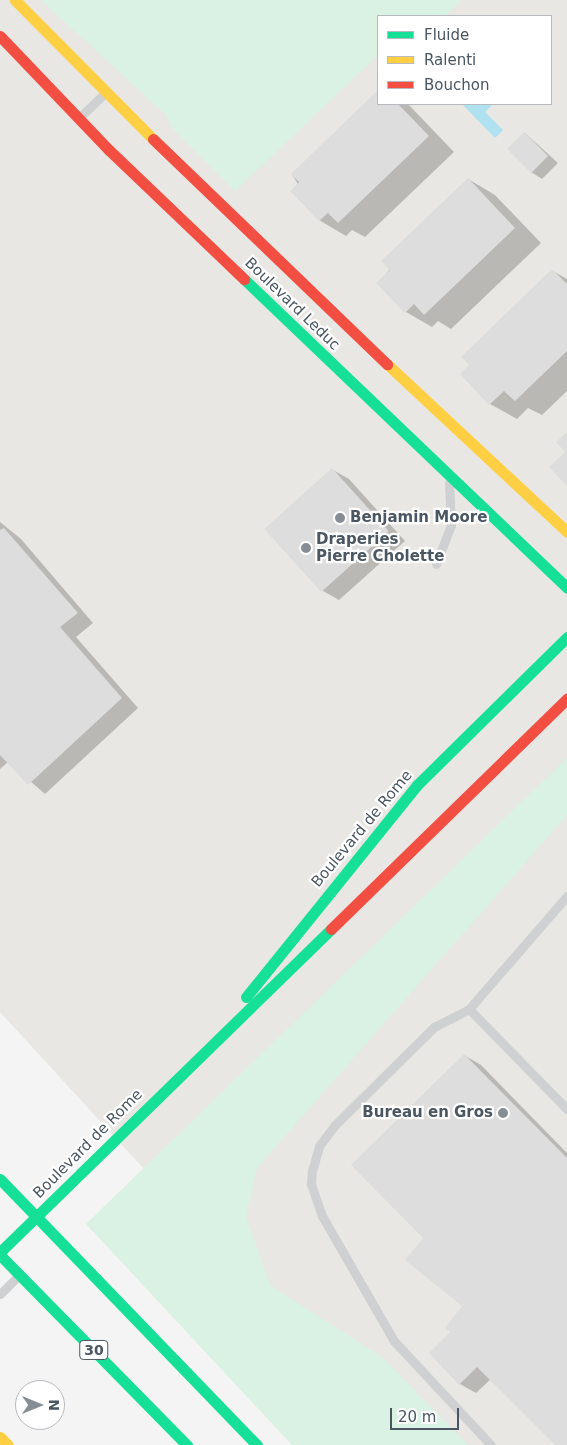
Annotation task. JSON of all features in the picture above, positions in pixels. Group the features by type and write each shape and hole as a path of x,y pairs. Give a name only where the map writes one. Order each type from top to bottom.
{"main road":[{"name":"Boulevard Leduc","path":"15,0 105,93 567,532"},
{"name":"Boulevard Leduc","path":"0,36 80,117 448,475 567,588"},
{"name":"Boulevard de Rome","path":"198,1058 412,791 567,637"},
{"name":"Boulevard de Rome","path":"0,1254 198,1058 328,937 567,699"},
{"path":"0,1177 257,1445"},
{"name":"30","path":"0,1254 187,1445"},
{"path":"0,1437 8,1445"}],"lane":[{"path":"80,117 105,93"},
{"path":"436,564 451,525 448,475"},
{"path":"491,1445 394,1341 322,1216 311,1184 319,1146 335,1125 434,1027 469,1009 567,896"},
{"path":"469,1009 567,1109"},
{"path":"0,1294 19,1275"}],"shaded area":[{"path":"0,0 567,0 567,1445 397,1445 0,1012"}],"green space":[{"path":"41,0 462,0 446,15 377,15 377,56 235,191 173,129 166,115"},
{"path":"567,758 567,815 257,1168 246,1217 270,1285 383,1358 468,1445 292,1445 86,1224"}],"water":[{"path":"463,105 492,105 485,112 503,130 495,138"}],"building":[{"path":"377,91 377,105 399,105 429,136 338,223 328,213 319,221 290,191 299,182 291,174"},
{"path":"524,132 548,156 531,173 507,149"},
{"path":"468,178 515,228 424,315 414,304 405,313 376,283 390,270 381,261"},
{"path":"552,269 567,284 567,351 515,401 504,391 489,405 460,374 469,365 461,357"},
{"path":"567,432 567,486 549,467 565,452 556,442"},
{"path":"332,468 389,531 321,592 264,529"},
{"path":"4,528 78,613 60,627 122,698 28,785 0,755 0,530"},
{"path":"464,1054 567,1158 567,1445 555,1445 477,1367 459,1385 429,1353 450,1332 445,1328 462,1306 405,1260 423,1238 351,1165"}],"traffic: fast":[{"path":"244,279 567,588"},
{"path":"246,997 417,785 567,637"},
{"path":"81,1173 331,929"},
{"path":"0,1252 81,1173"},
{"path":"0,1179 257,1445"},
{"path":"0,1255 187,1445"}],"traffic: slow":[{"path":"15,0 153,139"},
{"path":"387,364 567,532"},
{"path":"0,1437 8,1445"}],"traffic: jam":[{"path":"0,36 109,150 244,279"},
{"path":"153,139 387,364"},
{"path":"331,929 567,699"}],"place":[{"name":"Benjamin Moore","path":"340,518"},
{"name":"Draperies Pierre Cholette","path":"306,548"},
{"name":"Bureau en Gros","path":"503,1113"}]}
